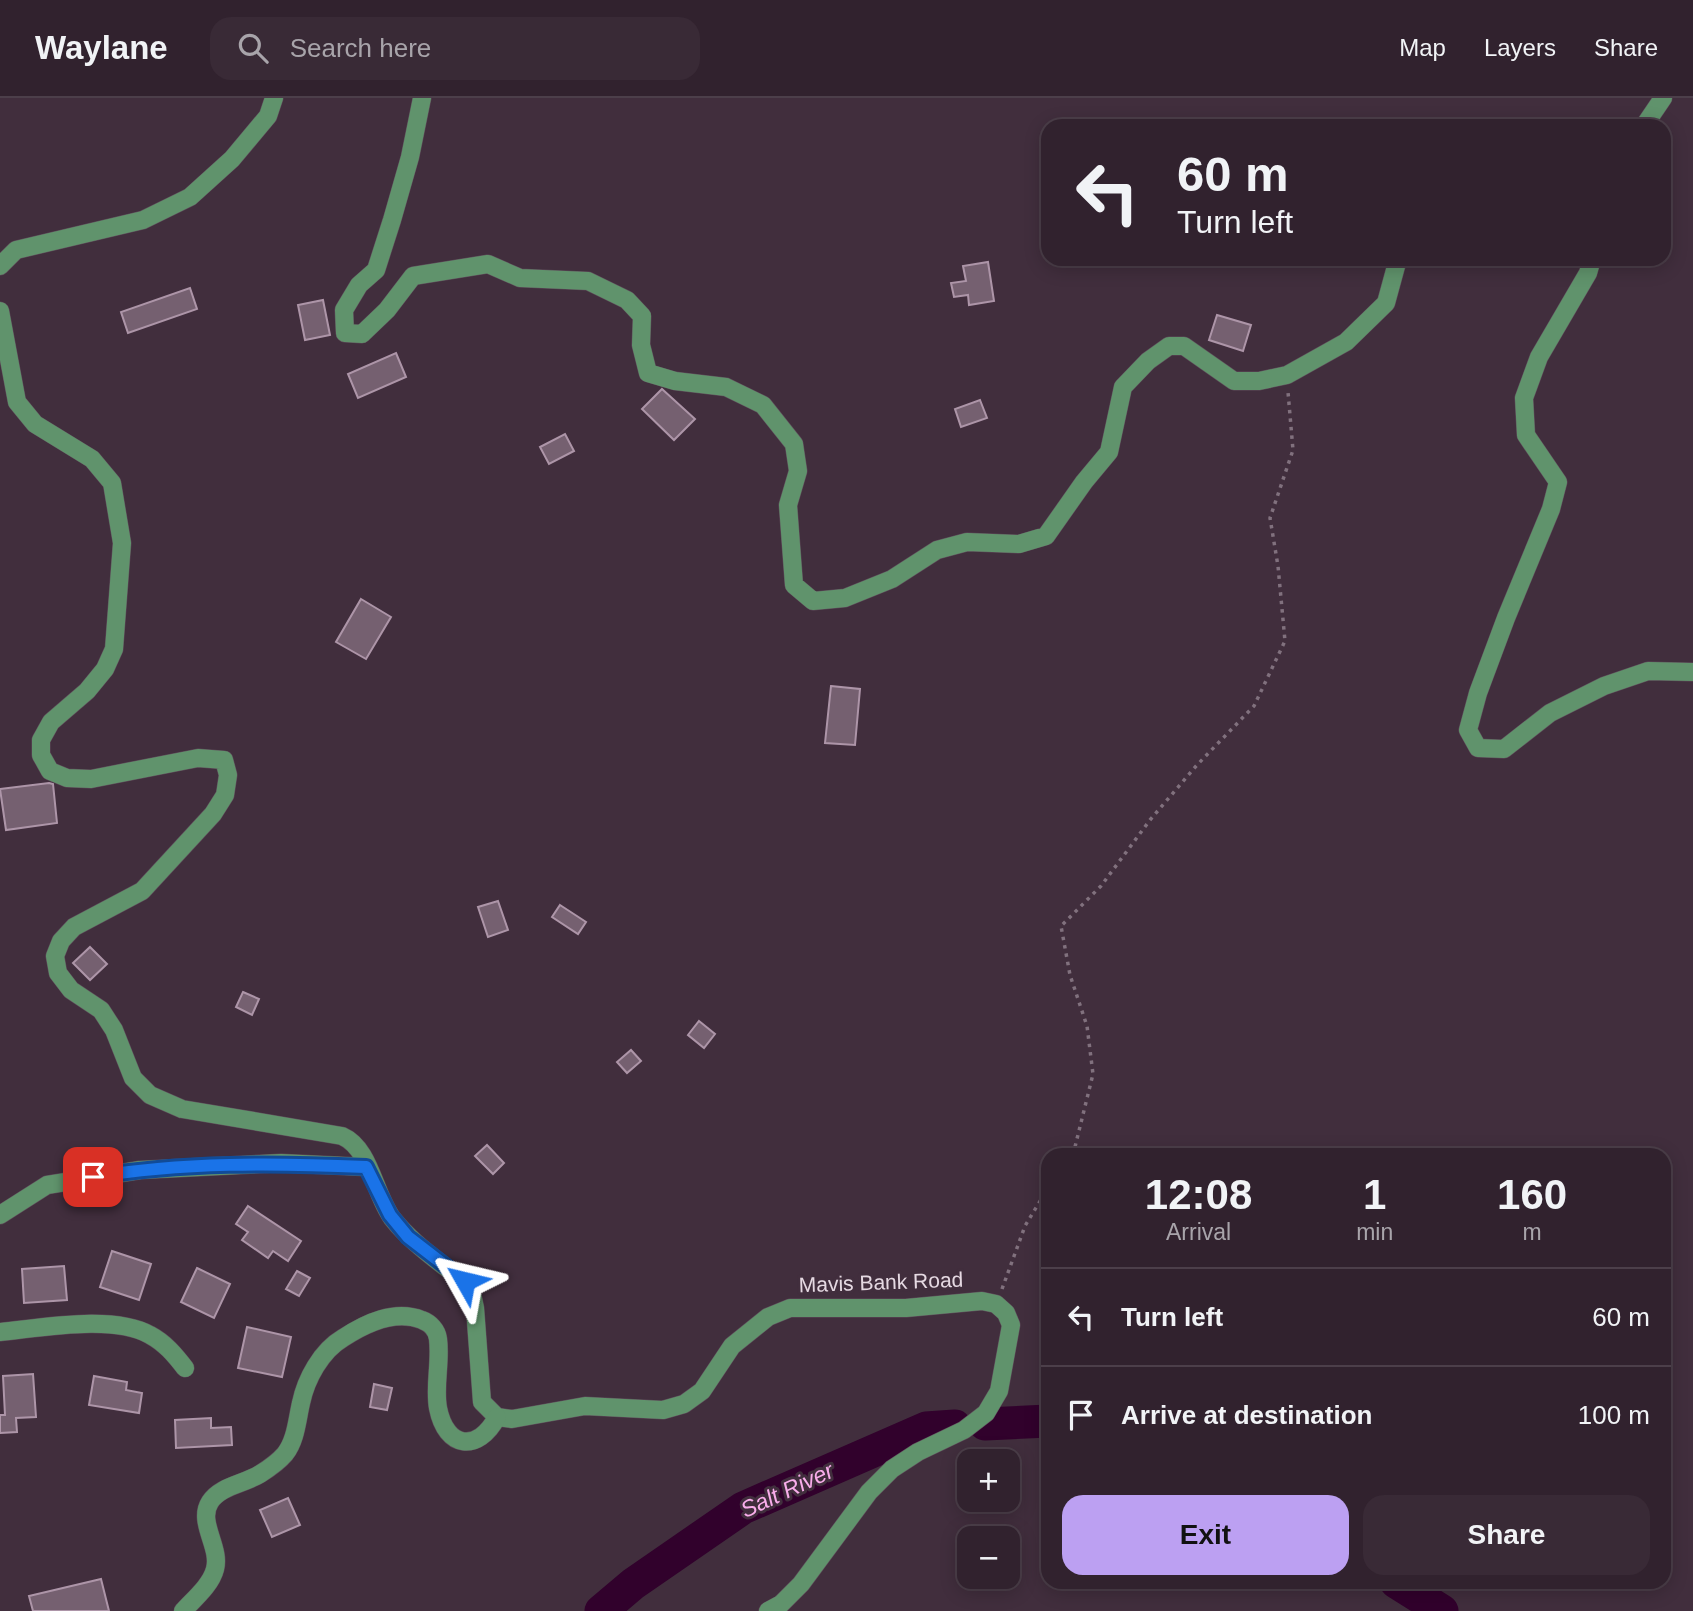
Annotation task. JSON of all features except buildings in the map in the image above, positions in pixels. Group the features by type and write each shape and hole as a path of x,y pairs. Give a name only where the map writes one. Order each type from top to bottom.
{"street":[{"path":"0,266 16,250 143,220 190,197 241,148 268,116 274,98"},
{"path":"422,98 393,220 376,270 359,285 344,310 345,333 362,334 387,310 413,276 488,264 520,278 588,281 627,300 642,316 641,345 648,373 675,381 726,387 763,405 794,444 798,471 788,505 794,585 813,601 845,598 892,579 937,550 957,544 1019,544 1046,536 1109,452 1123,387 1148,361 1169,346 1184,346 1234,381 1259,381 1287,375 1346,342 1386,303 1396,266"},
{"path":"1649,119 1663,98"},
{"path":"1590,266 1539,357 1524,398 1526,435 1558,482 1478,693 1468,730 1478,748 1504,749 1550,713 1604,686 1648,671 1693,672"},
{"path":"0,311 17,401 35,424 92,459 112,483 122,543 114,649 105,669 87,691 51,722 41,740 41,755 50,771 67,778 91,779 198,758 224,760 228,775 225,795 213,814 142,891 74,927 61,941 55,956 58,973 71,990 101,1010 114,1030 133,1077 150,1095 182,1109 342,1136 352,1140 361,1150 366,1167 390,1215 402,1230 465,1281 472,1293 482,1402 497,1417 490,1431 480,1440 463,1441 449,1434 442,1423 438,1406 438,1337 430,1323 408,1314 380,1319 342,1338 324,1353 308,1381 292,1442 285,1454 260,1474 218,1493 209,1503 206,1510 207,1521 217,1552 215,1571 202,1591 183,1611"},
{"path":"0,1215 47,1185 140,1170 281,1163 366,1167"},
{"name":"Mavis Bank Road","path":"497,1417 512,1419 584,1406 663,1410 684,1404 702,1391 732,1346 768,1317 790,1308 906,1308 982,1300 996,1304"},
{"path":"768,1611 781,1604 801,1584 869,1492 892,1469 918,1452 964,1430 986,1413 999,1391 1011,1325 1006,1313 996,1304"},
{"path":"0,1332 104,1322 149,1334 173,1352 185,1368"}],"path":[{"path":"1075,1148 1093,1074 1087,1026 1070,975 1060,926 1101,886 1150,820 1197,765 1254,706 1285,641 1278,566 1270,518 1293,450 1287,375"},
{"path":"996,1304 1025,1226 1041,1200"}],"waterway":[{"name":"Salt River","path":"985,1424 1041,1421"},
{"name":"Salt River","path":"601,1611 633,1584 743,1508 926,1428 955,1426"},
{"name":"Salt River","path":"1407,1589 1442,1611"}],"route":[{"path":"93,1177 140,1170 281,1163 366,1167 390,1215 408,1237 465,1281"}]}
